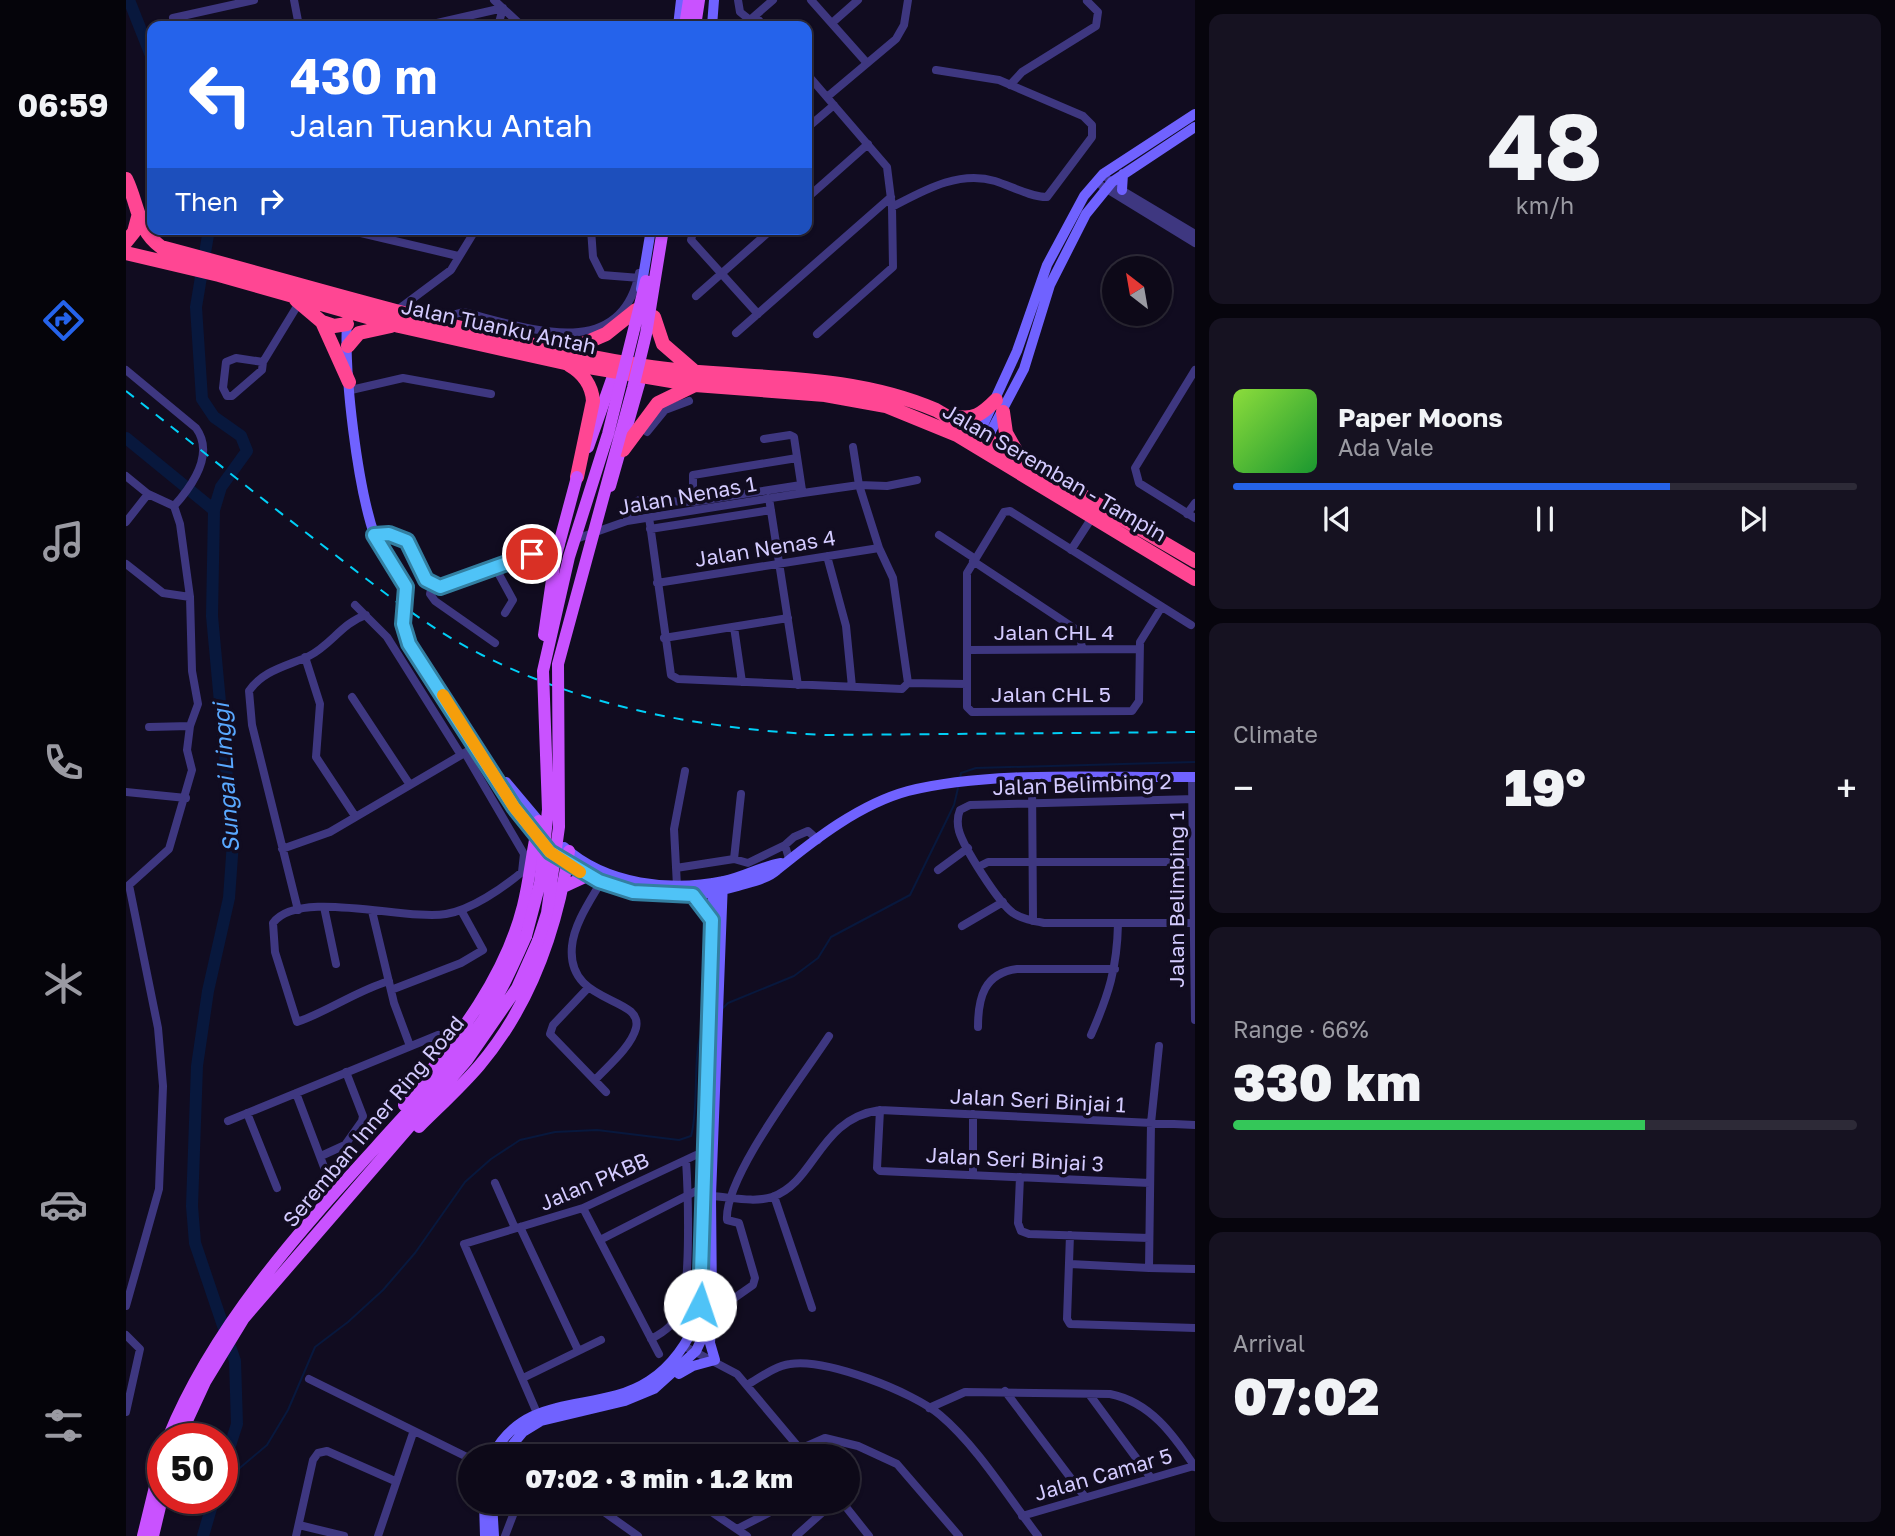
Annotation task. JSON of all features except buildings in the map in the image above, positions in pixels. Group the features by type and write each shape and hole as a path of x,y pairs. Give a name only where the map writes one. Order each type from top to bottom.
{"highway":[{"path":"126,179 134,194 138,217 127,254"},
{"name":"Jalan Tuanku Antah","path":"138,217 147,232"},
{"name":"Jalan Tuanku Antah","path":"148,235 152,241 174,257"},
{"name":"Jalan Tuanku Antah","path":"127,254 174,257 221,269 348,312"},
{"name":"Jalan Tuanku Antah","path":"221,269 293,299 348,312 448,324 566,357"},
{"path":"293,299 322,322 334,326 348,312"},
{"path":"577,477 593,401 592,391 566,357 606,334 636,310"},
{"path":"616,440 658,403 696,379 663,344 654,317"},
{"path":"348,346 359,333 398,318"},
{"name":"Jalan Tuanku Antah","path":"398,318 643,372"},
{"path":"322,322 350,386"},
{"name":"Jalan Seremban - Tampin","path":"643,372 696,379 871,388 936,410 1195,561"},
{"name":"Jalan Seremban - Tampin","path":"696,379 786,399 861,400 906,413 957,435 1195,579"},
{"path":"936,410 972,418 999,406 1006,433 1024,462"}],"main road":[{"path":"679,21 681,0"},
{"path":"686,21 689,0"},
{"path":"696,21 699,0"},
{"path":"712,21 714,0"},
{"path":"999,406 1047,265 1071,217 1195,114"},
{"path":"983,437 1032,349 1060,262 1096,200 1123,174 1195,127"},
{"path":"543,671 548,591 577,477 636,310 650,235"},
{"path":"616,440 650,235"},
{"path":"616,440 646,334 662,235"},
{"path":"616,440 633,412 654,317 668,235"},
{"path":"348,312 350,386 374,535 406,587 403,624 409,644 490,765 538,827 550,852 623,878 677,886 718,886"},
{"path":"625,342 634,350 649,341"},
{"path":"603,409 620,401 633,412"},
{"name":"Seremban Inner Ring Road","path":"186,1423 241,1315 339,1188 474,1034 547,913 559,827 558,664 616,440"},
{"name":"Seremban Inner Ring Road","path":"174,1423 217,1340 345,1200 467,1060 496,1021 532,939 540,883 548,810 543,671 566,567 616,440"},
{"path":"490,765 514,807 538,827"},
{"path":"568,858 587,876 633,892 693,895 718,886 766,877 858,813 893,796 969,782 1193,777"},
{"path":"339,1188 478,1006 505,960 526,890 538,827"},
{"path":"345,1200 471,1074 497,1041 531,984 548,945 568,858"},
{"path":"562,890 587,876"},
{"path":"526,890 538,877 557,881 562,890"},
{"path":"715,1012 712,920 718,886"},
{"path":"500,1444 509,1432 537,1413 636,1388 661,1372 684,1346 700,1305 703,1264 699,1155 715,1012 718,886"},
{"path":"693,895 712,920"},
{"path":"513,1444 523,1432 541,1421 633,1399 692,1366 715,1360 710,1343 709,1316 712,1296 714,1024"},
{"path":"667,1381 696,1351 709,1316"},
{"path":"143,1536 148,1514"},
{"path":"153,1536 158,1514"},
{"path":"484,1514 485,1536"},
{"path":"493,1514 494,1536"}],"street":[{"path":"173,18 254,0"},
{"path":"294,0 298,21"},
{"path":"494,0 517,21"},
{"path":"738,0 745,19 750,20 773,0"},
{"path":"811,0 866,62"},
{"path":"832,23 858,0"},
{"path":"827,97 901,32 908,0"},
{"path":"1010,85 1021,72 1096,26 1098,12 1087,1"},
{"path":"450,21 503,8"},
{"path":"499,21 503,8"},
{"path":"755,16 760,21"},
{"path":"892,207 930,187 969,178 991,180 1042,197 1052,194 1092,137 1093,129 1083,116 992,78 936,70"},
{"path":"812,80 887,167 892,207 893,267 817,334"},
{"path":"812,124 834,105"},
{"path":"812,194 868,144"},
{"path":"1109,185 1195,234"},
{"path":"1109,185 1195,243"},
{"path":"736,333 891,197"},
{"path":"369,235 458,256"},
{"name":"Jalan Tuanku Antah","path":"398,318 452,270 472,235"},
{"path":"448,324 452,315 463,312 555,334 588,332 622,310 634,294 640,278 602,275 593,257 591,235"},
{"path":"692,235 691,240 758,314"},
{"path":"696,296 765,235"},
{"path":"263,362 236,358 226,362 223,388 227,396 232,396 260,374 293,299"},
{"path":"126,370 196,428 204,438 205,445 193,485 174,506"},
{"path":"1195,370 1135,468 1139,483 1191,516 1195,503"},
{"path":"350,386 404,378 491,394"},
{"path":"647,432 665,410 689,401"},
{"path":"627,521 628,507 639,500 693,502 802,489 794,437 790,435 765,439"},
{"path":"853,447 859,485 879,548 893,578 908,683"},
{"path":"693,502 693,475 797,458"},
{"path":"126,476 148,494 174,506 180,524 190,597 192,671 198,704 190,726 187,750 192,770 169,849 128,880 130,927 158,1028 163,1086 159,1189 126,1306"},
{"name":"Jalan Nenas 1","path":"432,585 449,585 627,521 769,498 802,489 887,486 917,480"},
{"path":"126,522 148,494"},
{"path":"769,498 798,685"},
{"path":"681,501 683,511"},
{"path":"650,529 771,510"},
{"path":"649,517 664,638 671,675 678,679 899,690 908,683 967,684 967,573 1004,512 1010,511 1191,625"},
{"path":"1071,550 1093,516"},
{"path":"374,535 389,534 407,541 422,574 432,585 430,594 436,601 495,643"},
{"path":"939,535 1080,632 1082,649"},
{"name":"Jalan Nenas 4","path":"657,583 879,548"},
{"path":"827,556 846,626 852,687"},
{"path":"126,564 163,593 190,597"},
{"path":"495,567 513,600 505,613"},
{"path":"355,605 387,637 439,721 463,754 524,854 522,872 450,914 413,915 324,907 298,910 277,918 271,932 297,1022 330,1009 363,989 390,986 461,963 483,950 461,909"},
{"path":"1139,649 1142,637 1161,608"},
{"path":"298,910 252,724 249,691 261,678 305,657 352,620 366,615"},
{"path":"664,638 788,618"},
{"path":"734,627 742,682"},
{"name":"Jalan CHL 4","path":"969,650 1139,649"},
{"name":"Jalan CHL 5","path":"967,684 967,706 972,712 1127,712 1136,708 1139,701 1139,649"},
{"path":"305,657 320,704 316,757 355,816"},
{"path":"352,696 410,785"},
{"path":"439,721 454,711"},
{"path":"149,727 190,726"},
{"path":"282,849 330,832 476,745"},
{"path":"677,886 674,829 685,771"},
{"name":"Jalan Belimbing 1","path":"1193,777 1194,1020"},
{"path":"1031,779 1032,921"},
{"path":"126,792 186,798"},
{"path":"734,859 741,794"},
{"name":"Jalan Belimbing 2","path":"968,848 960,835 957,820 961,810 970,805 1194,799"},
{"path":"500,814 514,807"},
{"path":"676,869 734,859 747,863 785,845 804,832 811,832 818,840"},
{"path":"785,845 786,861"},
{"path":"939,870 968,848 1003,902 1013,912 1032,921 1194,923"},
{"path":"980,866 988,862 1194,862"},
{"path":"595,1080 636,1028 635,1018 628,1009 588,988 575,975 572,945 601,882"},
{"path":"962,926 1003,902"},
{"path":"324,907 336,964"},
{"path":"372,911 390,986 410,1046"},
{"path":"1091,1035 1111,988 1118,924"},
{"path":"978,1027 981,993 1002,972 1017,969 1115,969"},
{"path":"588,988 553,1025 550,1034 606,1092"},
{"path":"228,1121 438,1035"},
{"path":"712,1296 733,1299 751,1288 755,1282 738,1223 727,1220 729,1197 746,1160 829,1036"},
{"path":"1149,1268 1152,1123 1159,1046"},
{"path":"321,1156 345,1145 362,1121 363,1116 346,1072"},
{"path":"296,1093 324,1167"},
{"path":"711,1196 762,1199 774,1196 790,1186 831,1135 861,1113 880,1110"},
{"name":"Jalan Seri Binjai 1","path":"880,1110 1195,1125"},
{"name":"Jalan Seri Binjai 3","path":"880,1110 878,1170 1150,1183"},
{"path":"247,1113 277,1188"},
{"path":"973,1114 974,1174"},
{"name":"Jalan PKBB","path":"523,1378 464,1244 583,1208 699,1155"},
{"path":"651,1339 671,1326 684,1301 688,1195 686,1160"},
{"path":"1020,1177 1018,1223 1021,1231 1149,1238"},
{"path":"495,1184 578,1350"},
{"path":"600,1240 702,1188"},
{"path":"774,1196 812,1308"},
{"path":"583,1208 659,1354"},
{"path":"1070,1235 1067,1319 1072,1325 1195,1328"},
{"path":"1070,1264 1195,1269"},
{"path":"126,1335 140,1349 126,1412"},
{"path":"537,1413 523,1378 601,1340"},
{"path":"684,1346 715,1360 737,1374 796,1444"},
{"path":"747,1385 776,1368 805,1363 851,1374 929,1408 958,1432 1038,1536"},
{"path":"309,1379 458,1453"},
{"path":"929,1408 965,1391 1089,1394 1129,1398 1150,1411 1195,1466"},
{"path":"1006,1391 1085,1497"},
{"path":"1089,1394 1151,1478"},
{"path":"378,1536 413,1433"},
{"path":"816,1444 825,1438 849,1444"},
{"path":"860,1449 897,1464 959,1536"},
{"path":"296,1536 313,1460 318,1453 327,1451 395,1481"},
{"name":"Jalan Camar 5","path":"1022,1516 1195,1466"},
{"path":"505,1536 513,1514"},
{"path":"607,1514 638,1536"},
{"path":"714,1514 747,1536"},
{"path":"737,1529 766,1514"},
{"path":"796,1536 821,1514"},
{"path":"852,1514 869,1536"},
{"path":"299,1525 344,1536"}],"waterway":[{"name":"Sungai Linggi","path":"129,0 147,45"},
{"name":"Sungai Linggi","path":"208,235 196,307 202,399 214,417 241,436 247,451 221,487 214,510 212,616 233,842 229,898 208,991 197,1066 192,1206 195,1243 235,1361 237,1423"},
{"path":"126,438 214,510"},
{"path":"960,779 961,773 976,768 1195,762"},
{"path":"723,1008 728,1003 794,976 818,958 831,937 910,895 954,805 958,788"},
{"path":"238,1469 267,1445 288,1410 315,1347 383,1290 415,1253 465,1182 491,1159 520,1140 555,1132 597,1130 679,1140 691,1136 698,1050 704,1027"},
{"name":"Sungai Linggi","path":"203,1536 209,1514"}],"railway":[{"path":"126,391 424,621 482,655 564,689 649,713 693,721 737,728 825,735 1195,732"}],"slow traffic":[{"path":"443,695 490,765 514,807 550,852 580,872"}],"route":[{"path":"532,554 440,587 426,580 407,541 389,534 374,535 378,546 404,580 406,592 403,624 409,644 490,765 514,807 550,852 576,870 633,892 693,895 712,920 700,1305"}]}
